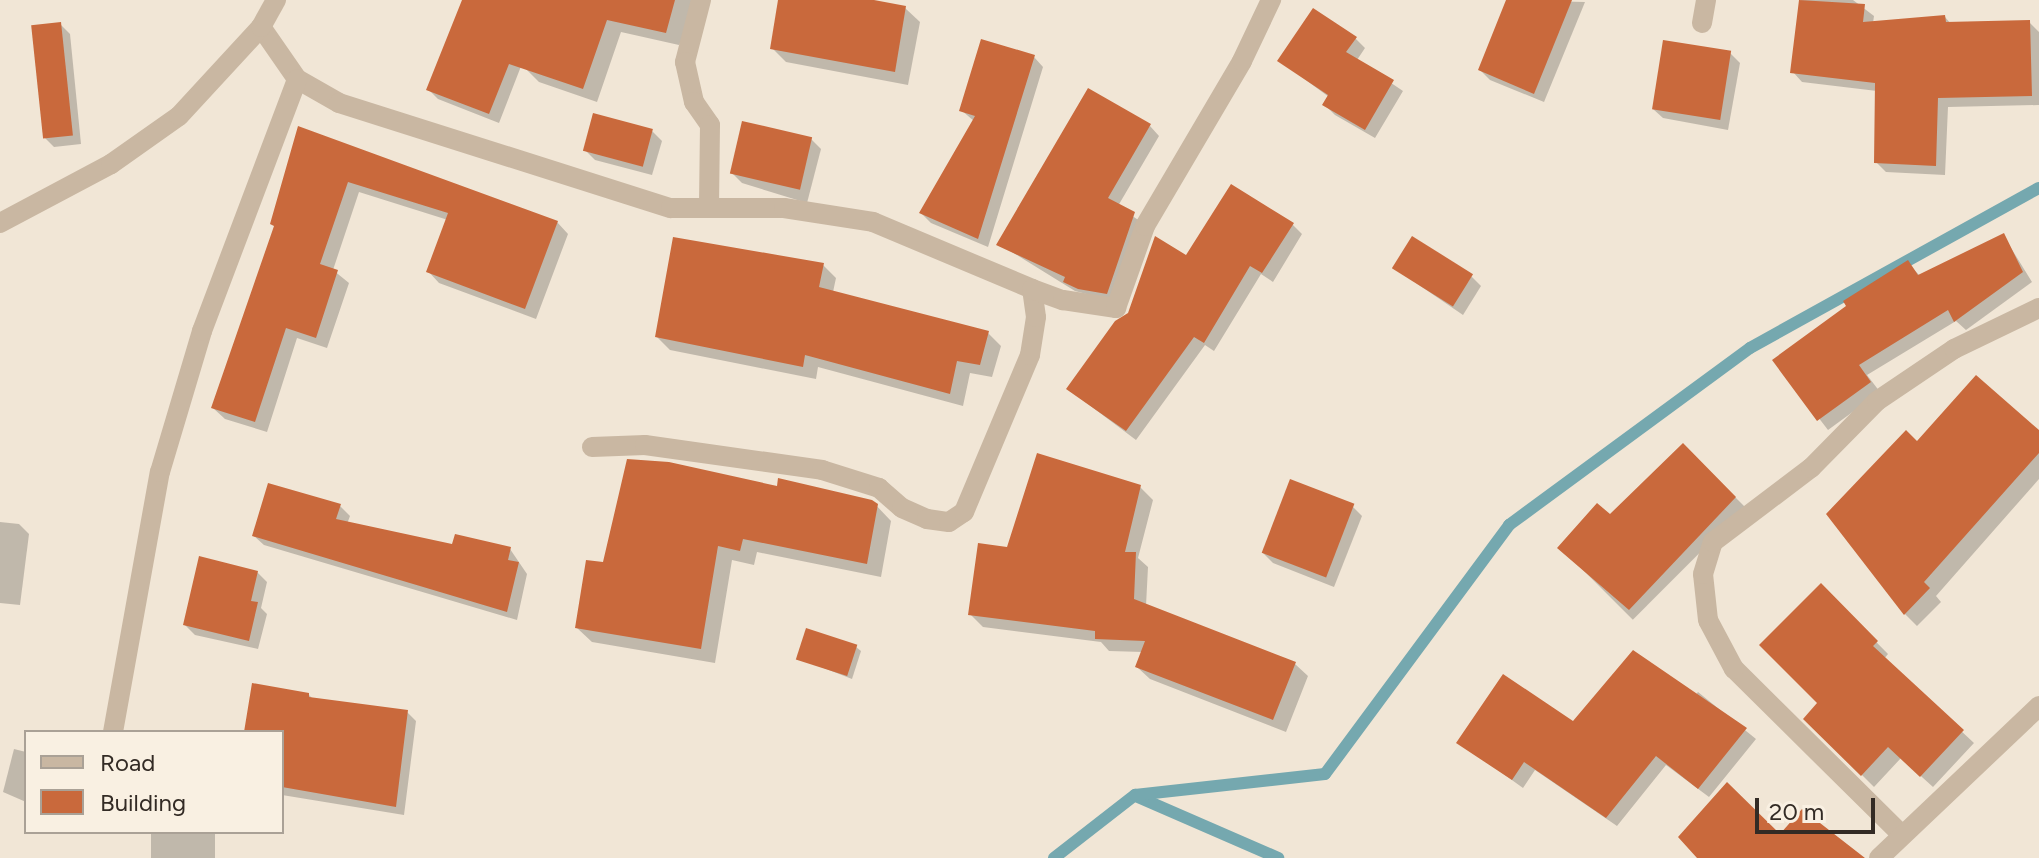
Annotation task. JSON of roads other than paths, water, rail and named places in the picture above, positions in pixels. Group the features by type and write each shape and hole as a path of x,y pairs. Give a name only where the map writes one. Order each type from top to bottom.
{"street":[{"path":"0,223 111,164 179,116 261,27 276,0"},
{"path":"701,0 685,62 694,102 710,125 709,207"},
{"path":"261,27 297,79 339,103 671,208 784,208 873,222 1063,300 1116,308 1145,226 1242,61 1271,0"},
{"path":"1702,23 1706,0"},
{"path":"113,730 160,472 202,331 297,79"},
{"path":"592,447 645,445 822,470 879,488 902,508 927,519 949,522 964,512 1030,355 1036,317 1032,289"},
{"path":"1901,834 1734,669 1708,620 1703,574 1713,542 1811,468 1877,401 1954,349 2039,308"},
{"path":"1879,858 2039,706"}],"waterway":[{"path":"1054,858 1135,795 1325,774 1509,525 1750,348 2039,188"},
{"path":"1138,797 1278,858"}]}
